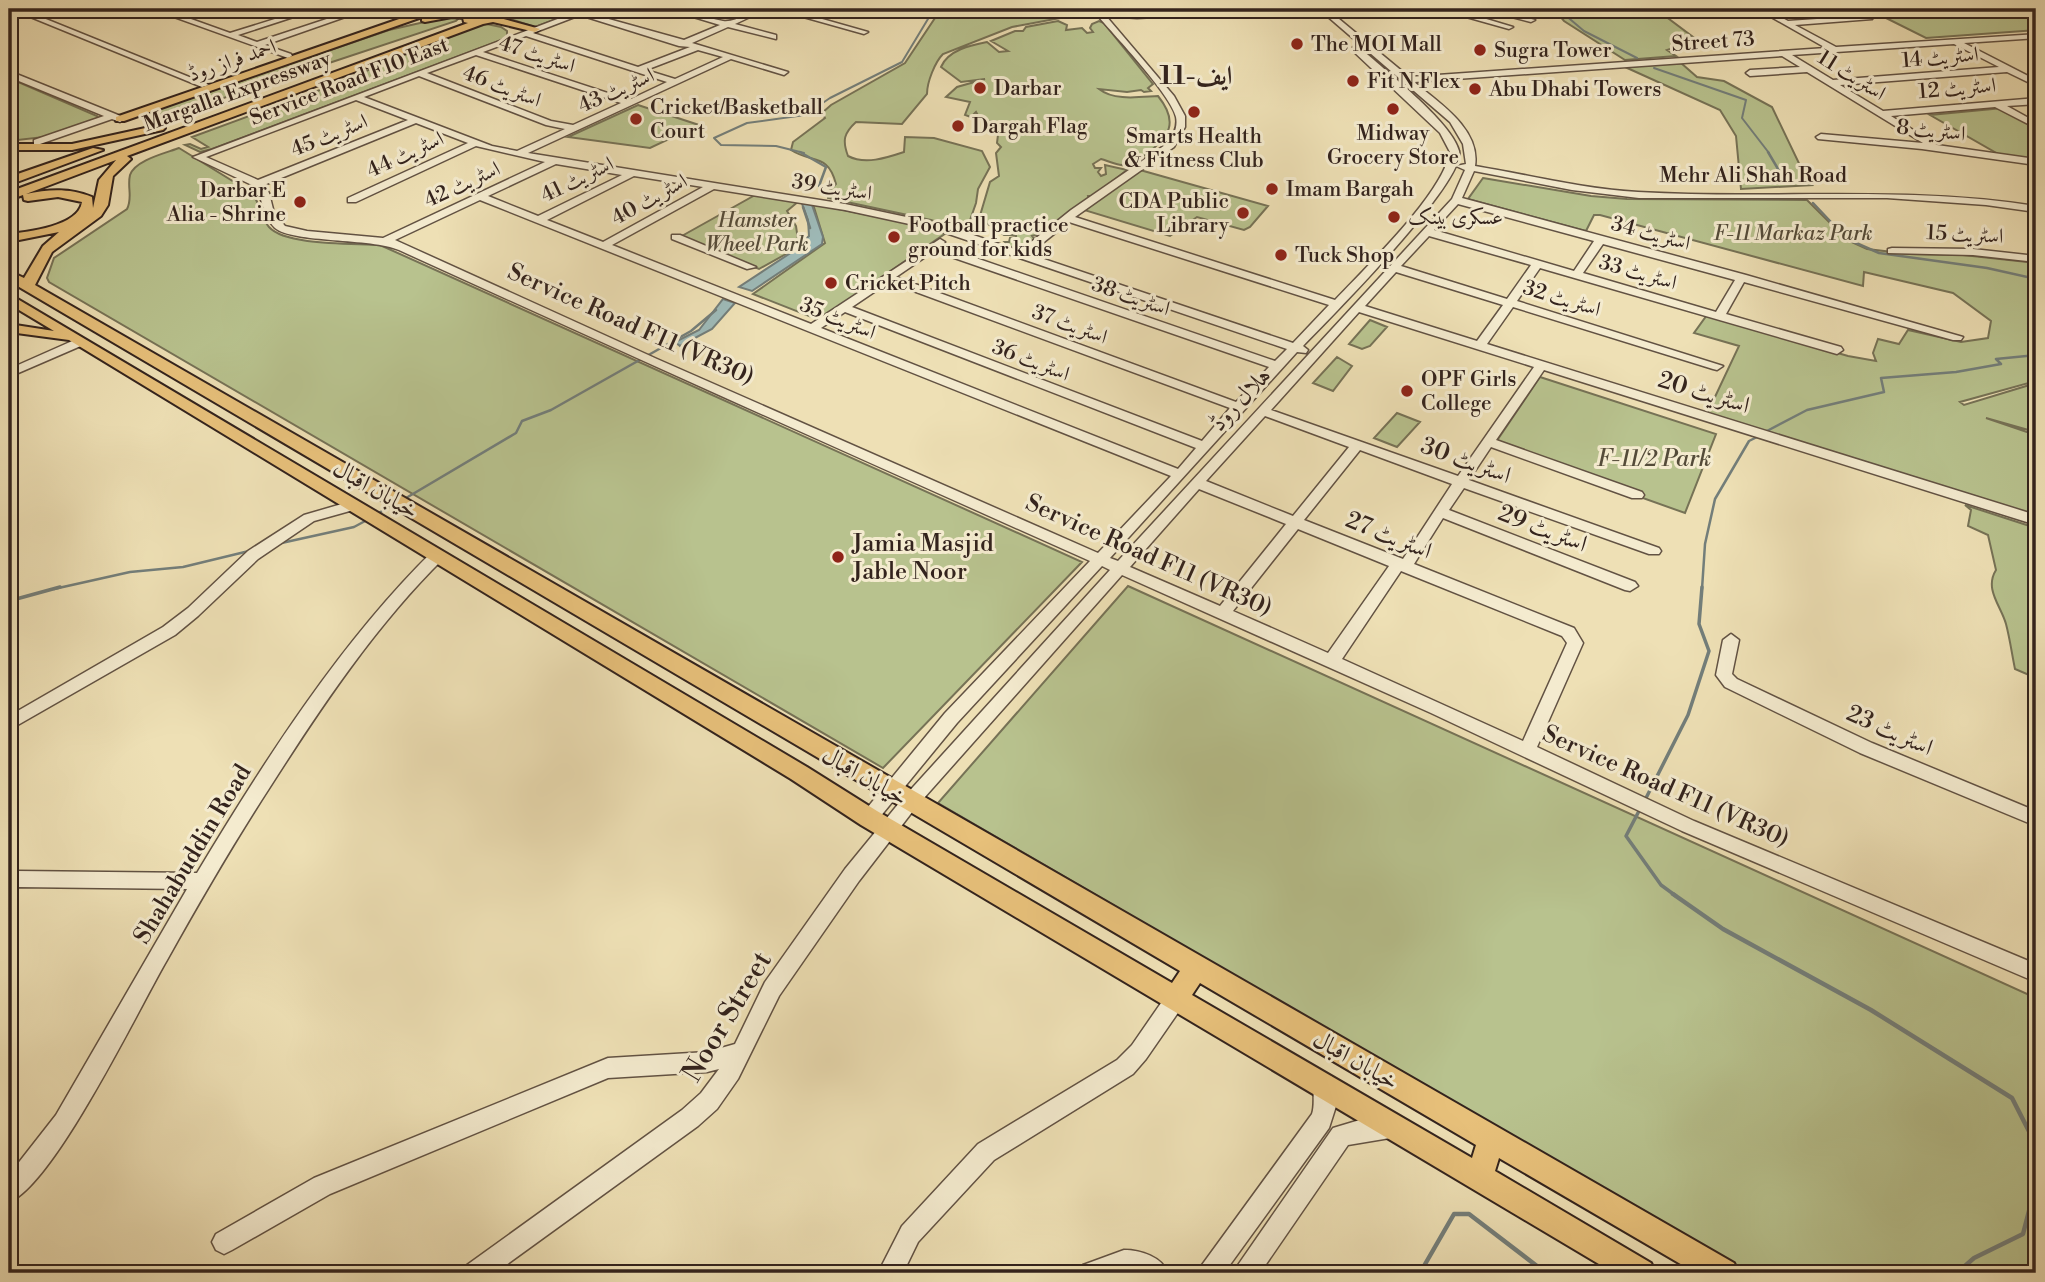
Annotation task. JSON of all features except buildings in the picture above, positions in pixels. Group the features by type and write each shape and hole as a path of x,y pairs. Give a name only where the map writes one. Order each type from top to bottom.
{"main road":[{"name":"احمد فراز روڈ","path":"112,116 425,9"},
{"name":"احمد فراز روڈ","path":"112,116 436,9"},
{"path":"474,17 492,12 498,16 494,19 526,33"},
{"path":"378,29 441,15 474,17 526,33"},
{"name":"Margalla Expressway","path":"9,181 474,17"},
{"name":"Margalla Expressway","path":"9,198 474,17"},
{"path":"9,147 72,147 159,128"},
{"path":"28,286 45,249 97,213 103,204 103,181 109,170 150,144"},
{"path":"9,198 62,193 78,194 88,200 87,209 73,221 31,235 9,238"},
{"name":"خیابان اقبال","path":"9,275 1195,968 1724,1273"},
{"name":"خیابان اقبال","path":"9,298 880,823 1641,1273"},
{"path":"9,328 76,340"},
{"path":"137,376 160,365"},
{"path":"438,555 461,538"},
{"path":"747,741 769,720"},
{"path":"1177,997 1195,968"},
{"path":"1479,1177 1492,1139"}],"street":[{"path":"15,9 205,85"},
{"path":"156,9 288,56"},
{"path":"231,35 314,9"},
{"path":"257,45 364,9"},
{"name":"Service Road F10 East","path":"258,184 198,157 590,9"},
{"path":"671,9 773,37"},
{"path":"682,44 763,9"},
{"path":"779,9 864,32"},
{"path":"1034,9 1202,14 1267,9"},
{"path":"1071,9 1099,13 1208,9"},
{"path":"1310,9 1439,124 1455,152 1453,161 1472,164 1469,144 1454,120 1409,79 1322,9"},
{"path":"1404,9 1446,9 1509,27"},
{"path":"1485,9 1531,20"},
{"path":"1761,9 1835,50"},
{"path":"579,13 784,72"},
{"path":"1022,254 1071,215 1171,145 1180,134 1181,114 1171,98 1099,13"},
{"path":"1788,23 1872,18"},
{"path":"526,33 675,82"},
{"name":"Street 73","path":"1392,81 2036,36"},
{"path":"2016,38 2036,48"},
{"path":"1956,42 2036,83"},
{"path":"641,69 695,48"},
{"name":"اسٹریٹ 47","path":"475,52 629,103"},
{"name":"اسٹریٹ 11","path":"1784,54 1937,148"},
{"name":"اسٹریٹ 43","path":"517,154 730,57"},
{"path":"1750,73 1809,69"},
{"name":"اسٹریٹ 14","path":"1832,83 2010,69"},
{"path":"9,74 112,116"},
{"name":"اسٹریٹ 46","path":"418,74 549,122 574,128"},
{"name":"اسٹریٹ 39","path":"355,97 473,144 517,154 845,207 954,232 1315,354"},
{"name":"اسٹریٹ 12","path":"1882,114 2036,101"},
{"path":"1996,104 2036,125"},
{"path":"37,142 112,116"},
{"name":"اسٹریٹ 45","path":"258,184 414,121"},
{"name":"اسٹریٹ 8","path":"1821,137 1937,148 2036,162"},
{"name":"اسٹریٹ 44","path":"352,200 473,144"},
{"name":"اسٹریٹ 42","path":"385,241 555,161"},
{"name":"ہلال روڈ","path":"880,823 951,718 1180,475 1238,407 1402,236 1453,161"},
{"name":"ہلال روڈ","path":"880,823 900,795 1120,569 1428,232 1456,200 1472,164"},
{"name":"Mehr Ali Shah Road","path":"1472,164 1608,186 1741,189 1890,187 1986,195 2036,203"},
{"name":"Mehr Ali Shah Road","path":"1472,164 1558,186 1640,195 1752,197 1898,194 1996,202 2036,209"},
{"name":"اسٹریٹ 41","path":"538,220 634,173"},
{"name":"Service Road F11 (VR30)","path":"258,184 264,192 269,214 281,228 299,233 385,241 1331,662 1688,826 2036,973"},
{"name":"اسٹریٹ 40","path":"603,246 713,186"},
{"name":"اسٹریٹ 35","path":"481,197 1180,475"},
{"name":"اسٹریٹ 34","path":"1456,200 1957,337"},
{"path":"1071,215 1340,300"},
{"path":"812,329 954,232"},
{"name":"اسٹریٹ 33","path":"1428,232 1837,350"},
{"path":"676,237 751,267"},
{"path":"1576,275 1601,239"},
{"name":"اسٹریٹ 38","path":"933,247 1278,366"},
{"name":"اسٹریٹ 15","path":"1892,251 1973,252 2036,259"},
{"path":"1480,346 1536,264"},
{"name":"اسٹریٹ 32","path":"1395,268 1717,366"},
{"path":"1720,315 1742,277"},
{"name":"اسٹریٹ 37","path":"888,278 1238,407"},
{"name":"اسٹریٹ 36","path":"845,308 1204,446"},
{"name":"اسٹریٹ 20","path":"1358,308 2036,520"},
{"path":"9,373 76,340"},
{"path":"1331,662 1440,512 1541,366"},
{"name":"اسٹریٹ 30","path":"1262,411 1654,551"},
{"path":"1489,442 1637,495"},
{"path":"1222,614 1357,445"},
{"name":"اسٹریٹ 27","path":"1198,483 1563,630 1573,638 1575,643 1527,750"},
{"path":"9,724 169,631 253,555 309,518 352,506"},
{"name":"اسٹریٹ 29","path":"1440,512 1630,586"},
{"name":"Shahabuddin Road","path":"9,1191 31,1170 56,1138 154,964 300,726 394,602 438,555"},
{"name":"اسٹریٹ 23","path":"1731,640 1724,675 1726,679 1866,748 2036,820"},
{"name":"Noor Street","path":"475,1273 690,1118 709,1101 742,1052 772,989 852,875 880,823"},
{"path":"9,881 17,878 204,881"},
{"path":"890,1273 910,1234 986,1152 1125,1067 1139,1052 1177,997"},
{"path":"224,1242 322,1186 608,1068 707,1062 742,1052"},
{"path":"1210,1273 1321,1120 1326,1103 1324,1084"},
{"path":"1247,1273 1341,1136 1363,1130 1396,1128"},
{"path":"1091,1273 1114,1262 1131,1261 1156,1273"}],"green space":[{"path":"481,9 583,9 535,27 504,17 498,10"},
{"path":"941,9 1016,9 1071,16 1012,27 943,54 932,72 927,94 902,124 856,122 847,133 845,145 848,156 861,160 904,152 905,137 934,138 982,151 990,167 978,189 969,223 959,223 964,229 962,231 931,220 828,198 828,192 836,184 829,168 824,163 791,150 793,142 825,118 822,113 831,105 905,63"},
{"path":"1554,9 1657,10 1697,40 1667,50 1676,56 1625,60 1564,21"},
{"path":"1868,9 2036,9 2036,30 1926,38"},
{"path":"451,16 459,18 157,120 144,114 389,30"},
{"path":"1058,21 1067,25 1066,30 1082,28 1087,33 1093,32 1090,28 1092,24 1099,21 1104,23 1153,84 1148,88 1151,91 1144,92 1099,89 1119,97 1158,96 1168,114 1169,128 1161,142 1131,164 1120,165 1101,159 1093,164 1095,168 1101,168 1098,172 1101,176 1106,174 1105,165 1127,170 1093,196 1088,196 1089,202 1045,233 1032,236 1035,240 1024,248 1013,249 1005,242 1009,242 1010,238 1016,235 1004,235 997,227 979,219 990,182 999,176 996,153 1001,147 997,143 998,135 1008,131 996,123 980,119 976,112 971,117 965,115 970,102 946,97 957,87 985,79 961,82 941,67 954,52 974,45 987,42 999,52 1008,51 991,41 1015,31 1023,31 1026,27"},
{"path":"482,23 501,27 507,31 507,38 212,149 200,152 185,145 190,144 201,149 208,147 192,137 320,90"},
{"path":"1681,63 1697,77 1724,81 1772,107 1806,178 1812,185 1741,189 1736,136 1720,110 1625,67"},
{"path":"9,78 99,119 44,137 9,141"},
{"path":"638,105 699,125 650,148 568,137"},
{"path":"2003,108 2036,126 2036,161 2000,155 1930,115"},
{"path":"179,148 252,193 266,223 278,233 305,241 380,245 1082,562 883,768 49,282 47,278 54,258 127,209 130,201 129,179 133,170 152,158"},
{"path":"1140,170 1268,206 1250,227 1244,230 1197,217 1170,236 1084,210"},
{"name":"F-11 Markaz Park","path":"1483,178 1591,196 1627,199 1807,200 1847,240 1867,249 2036,263 2036,381 1960,402 1964,405 2036,383 2036,432 1986,418 2036,435 2036,520 1706,416 1739,346 1694,333 1707,315 1848,356 1876,361 1873,353 1878,339 1899,344 1908,330 1961,342 1988,338 1991,321 1953,293 1864,272 1863,286 1600,215 1594,215 1586,231 1468,199"},
{"name":"Hamster Wheel Park","path":"757,194 799,201 787,211 796,226 798,240 786,254 759,269 680,237"},
{"path":"813,204 946,233 819,320 753,294 825,243"},
{"path":"1370,320 1387,327 1370,346 1362,349 1349,344"},
{"path":"1337,357 1352,366 1333,391 1313,383"},
{"name":"F-11/2 Park","path":"1540,377 1716,434 1685,513 1494,445"},
{"path":"1397,413 1420,422 1397,447 1374,438"},
{"path":"1965,505 2036,528 2036,678 2015,669 2006,624 1993,591 1996,570 1988,535 1968,526 1971,510"},
{"path":"1128,586 2036,998 2036,1273 1744,1273 938,803"}],"water":[{"path":"801,201 811,202 823,237 822,244 752,291 739,287 792,252 809,236 808,220"},
{"path":"723,299 735,303 712,329 680,346 675,342 699,330"}],"waterway":[{"path":"800,152 776,146 721,145 714,138 747,123 805,115 830,98 902,62 934,9"},
{"path":"1558,9 1584,31 1637,58"},
{"path":"1654,68 1746,100 1742,118 1769,153"},
{"path":"800,152 804,153"},
{"path":"800,152 826,167 819,186"},
{"path":"1768,152 1781,174"},
{"path":"1813,203 1847,239 1879,253 1987,268 2036,279"},
{"path":"803,207 810,228"},
{"path":"401,501 516,433 522,421 551,410 691,331 716,310"},
{"path":"1765,432 1807,410 1884,392 1881,378 1956,372 2001,364 1996,359 2036,355"},
{"path":"1702,589 1705,544 1715,499 1749,441 1759,436"},
{"path":"377,514 395,504"},
{"path":"277,544 354,527 367,520"},
{"path":"54,589 130,572 183,567 249,551"},
{"path":"9,601 60,587"},
{"path":"1644,802 1688,715 1709,651 1699,624 1702,587"},
{"path":"1640,809 1626,836 1661,885 1676,896"},
{"path":"1673,894 1723,929 1871,1010 2012,1098 2036,1145"},
{"path":"1957,1273 1974,1258 2023,1234 2036,1184"},
{"path":"1423,1273 1424,1266 1454,1214 1469,1214 1546,1273"}],"place":[{"name":"The MOI Mall","path":"1297,44"},
{"name":"Sugra Tower","path":"1480,50"},
{"name":"Fit N Flex","path":"1353,81"},
{"name":"Darbar","path":"980,88"},
{"name":"Abu Dhabi Towers","path":"1475,89"},
{"name":"Midway Grocery Store","path":"1393,109"},
{"name":"Smarts Health & Fitness Club","path":"1194,112"},
{"name":"Cricket/Basketball Court","path":"636,119"},
{"name":"Dargah Flag","path":"958,126"},
{"name":"Imam Bargah","path":"1272,189"},
{"name":"Darbar E Alia - Shrine","path":"300,202"},
{"name":"CDA Public Library","path":"1243,213"},
{"name":"عسکری بینک","path":"1394,217"},
{"name":"Football practice ground for kids","path":"894,237"},
{"name":"Tuck Shop","path":"1281,255"},
{"name":"Cricket Pitch","path":"831,283"},
{"name":"OPF Girls College","path":"1407,391"},
{"name":"Jamia Masjid Jable Noor","path":"838,557"}],"district":[{"name":"ایف-11","path":"1196,75"}]}
